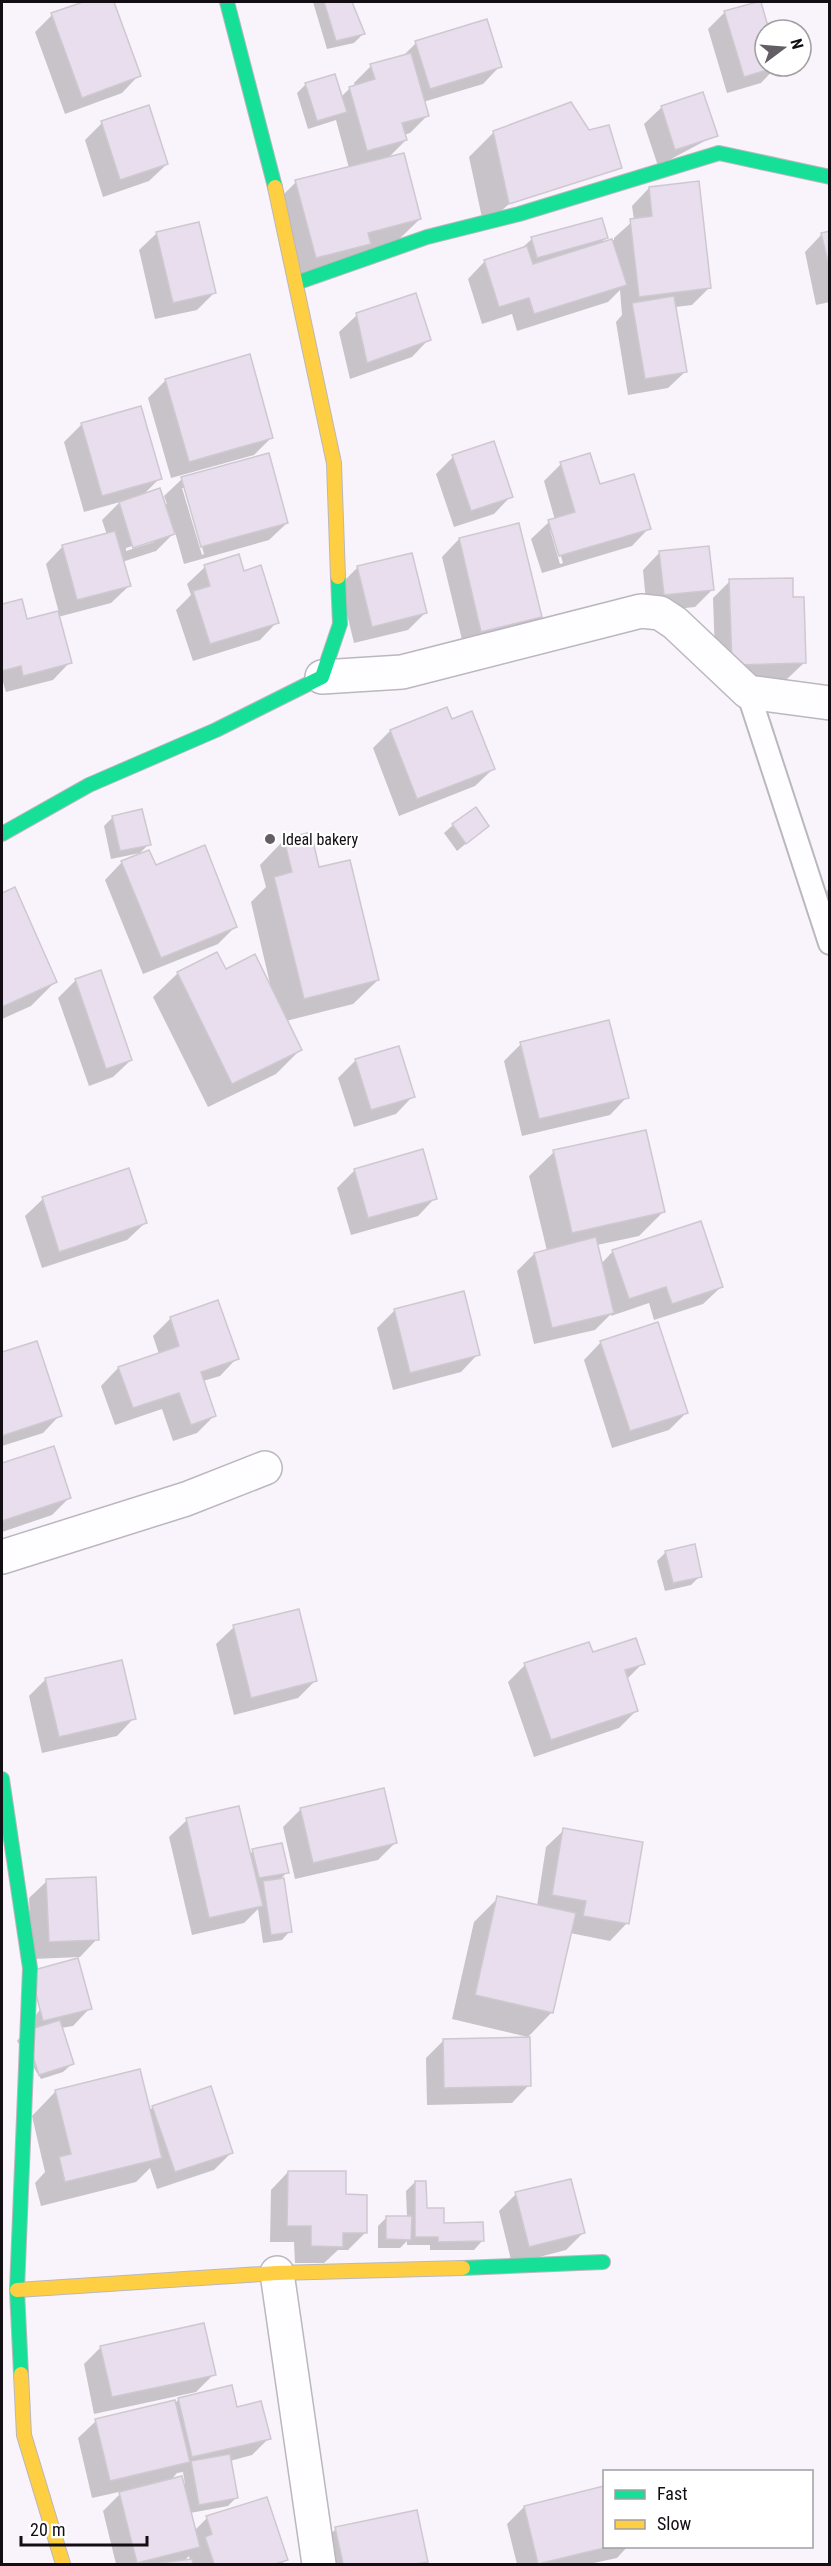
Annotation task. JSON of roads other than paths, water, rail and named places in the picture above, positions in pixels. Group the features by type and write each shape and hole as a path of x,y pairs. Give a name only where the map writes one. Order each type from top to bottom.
{"street":[{"path":"226,2 268,154 334,463 340,624 322,678"},
{"path":"296,282 427,237 519,214 719,153 830,177"},
{"path":"2,834 89,785 216,730 322,678 402,672 640,611 660,614 675,623 748,692 830,703"},
{"path":"2,1557 186,1499 265,1468"},
{"path":"2,1779 30,1968 17,2290 24,2435 63,2565"},
{"path":"17,2290 277,2273 603,2262"},
{"path":"277,2273 319,2565"}],"lane":[{"path":"748,692 830,943"}],"place":[{"name":"Ideal bakery","path":"270,839"}]}
